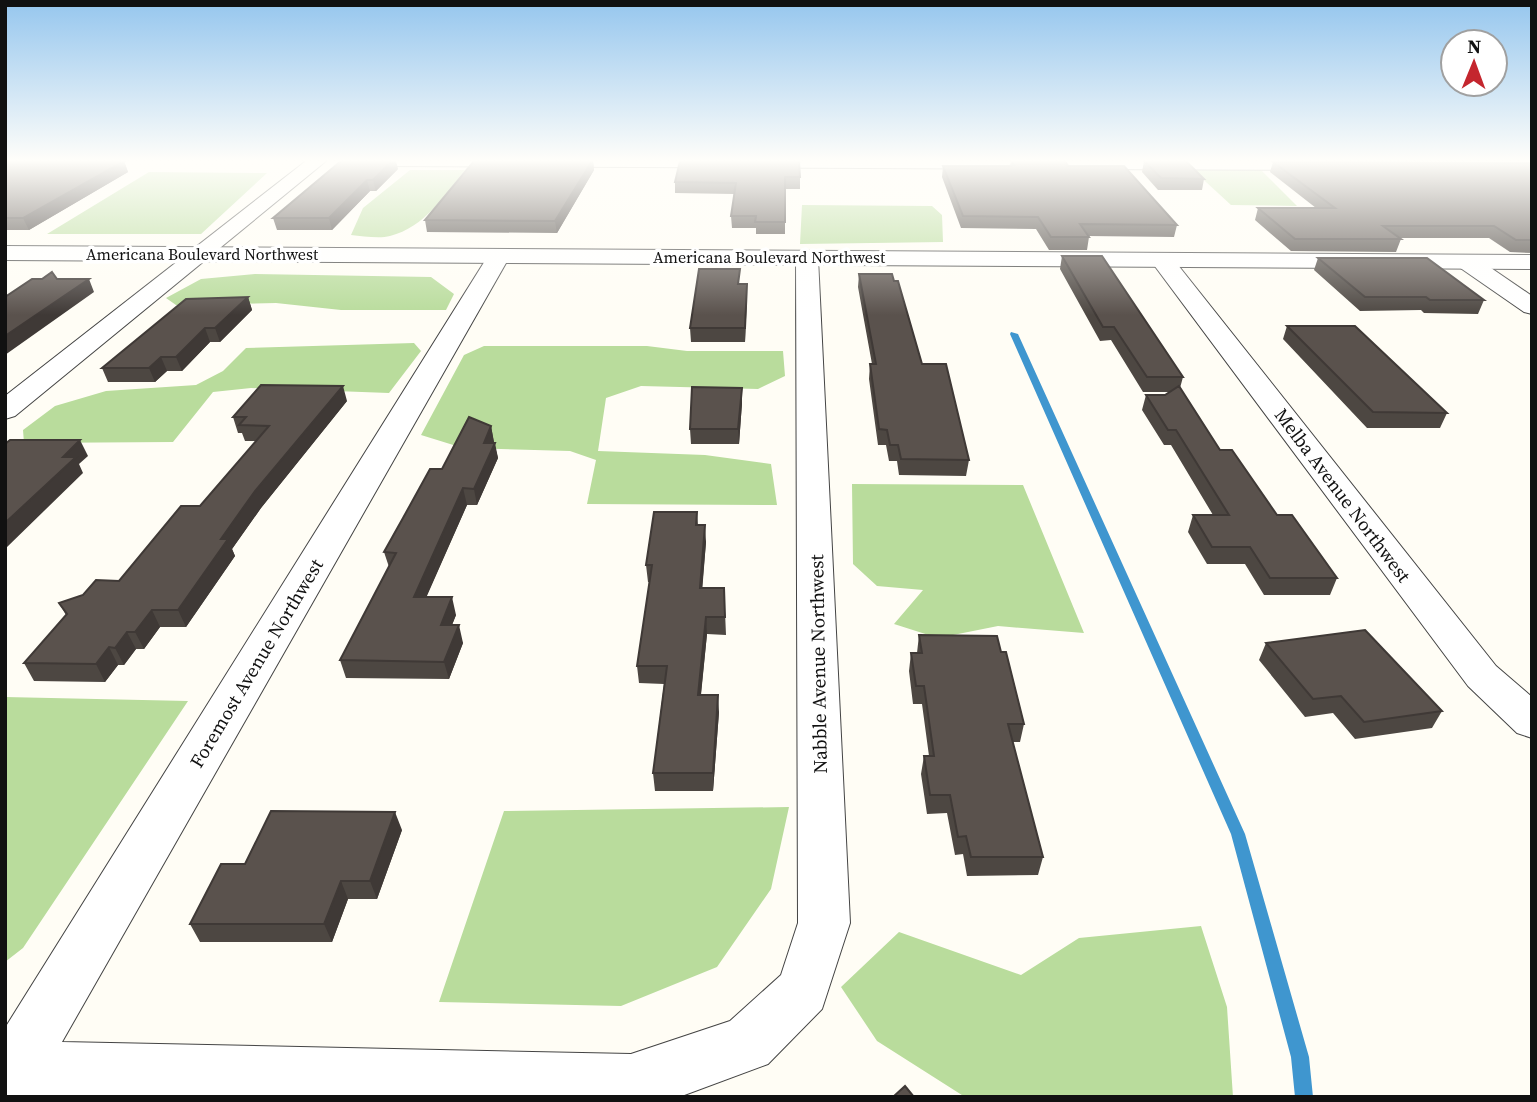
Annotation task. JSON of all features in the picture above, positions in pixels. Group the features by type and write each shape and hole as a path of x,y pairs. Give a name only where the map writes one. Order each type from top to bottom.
{"street":[{"path":"5,410 252,212"},
{"name":"Americana Boulevard Northwest","path":"5,253 1532,262"},
{"name":"Foremost Avenue Northwest","path":"9,1070 499,256"},
{"name":"Nabble Avenue Northwest","path":"9,1070 631,1084 748,1044 803,990 824,923 807,258"},
{"name":"Melba Avenue Northwest","path":"1162,260 1482,676 1532,722"},
{"path":"1467,262 1532,307"}],"green space":[{"path":"82,212 224,212 201,234 47,234"},
{"path":"361,212 430,212 414,226 386,237 351,235"},
{"path":"802,212 939,212 942,215 943,242 800,244"},
{"path":"255,274 431,277 454,294 446,310 341,310 276,303 176,305 166,298 201,279"},
{"path":"414,343 421,351 389,393 251,388 213,392 173,442 24,443 23,430 55,406 106,391 196,385 223,371 246,348"},
{"path":"484,346 647,346 687,351 783,351 785,376 758,389 641,386 606,398 598,451 705,455 771,464 777,505 587,504 596,460 570,451 463,448 421,435 464,355"},
{"path":"852,484 1023,485 1084,633 998,626 938,638 894,624 923,590 877,586 853,564"},
{"path":"5,697 188,701 23,948 5,962"},
{"path":"789,807 771,889 717,967 621,1006 439,1002 504,811"},
{"path":"1201,926 1227,1007 1233,1097 965,1097 877,1041 841,987 899,932 1021,975 1079,938"}],"building":[{"path":"5,212 33,212 23,218 5,218"},
{"path":"280,212 335,212 329,218 273,218"},
{"path":"431,212 560,212 555,221 425,220"},
{"path":"732,212 785,212 785,222 755,222 756,216 731,216"},
{"path":"962,212 1166,212 1177,225 1080,224 1089,237 1051,237 1038,217 963,216"},
{"path":"1263,212 1532,212 1532,240 1516,240 1494,226 1383,226 1401,239 1295,239"},
{"path":"1062,256 1102,256 1183,377 1147,377 1114,327 1103,327"},
{"path":"1318,258 1427,258 1484,300 1365,297"},
{"path":"699,269 740,269 738,284 747,284 745,328 690,328"},
{"path":"52,272 57,279 89,279 5,336 5,297 32,279 42,279"},
{"path":"859,274 892,274 894,281 898,281 922,364 946,364 969,460 901,459 898,445 890,445 887,430 879,429 870,364 876,364"},
{"path":"248,297 215,328 205,328 176,357 161,357 149,368 102,368 186,299"},
{"path":"1287,326 1355,326 1447,413 1373,412"},
{"path":"261,385 343,386 255,491 221,539 228,539 178,610 152,610 135,632 127,632 115,648 109,647 96,664 24,663 67,614 59,603 83,595 96,580 119,581 181,506 200,506 269,426 239,425 246,417 233,417"},
{"path":"1179,386 1220,450 1232,450 1277,515 1292,515 1337,578 1270,578 1250,547 1212,547 1193,515 1229,515 1176,430 1168,430 1146,395 1165,395"},
{"path":"692,387 742,388 738,429 690,429"},
{"path":"469,417 491,426 484,443 495,443 474,489 463,488 414,597 452,597 441,625 459,625 444,662 340,660 396,553 384,552 430,469 442,469"},
{"path":"10,440 80,440 63,457 76,457 5,523 5,444"},
{"path":"654,512 697,512 696,525 705,525 700,588 724,588 725,617 706,617 698,695 718,695 713,773 653,773 667,666 637,666 652,565 646,565"},
{"path":"1365,630 1442,711 1364,722 1341,696 1313,699 1266,643"},
{"path":"919,635 997,636 1001,652 1006,652 1024,724 1008,724 1043,857 971,857 966,836 958,837 950,795 930,795 924,756 934,756 924,686 916,686 911,653 922,653"},
{"path":"271,811 395,812 370,881 341,881 324,924 190,924 221,864 245,864"},
{"path":"905,1086 914,1097 893,1097"}],"waterway":[{"path":"1014,334 1238,834 1300,1057 1304,1097"}]}
